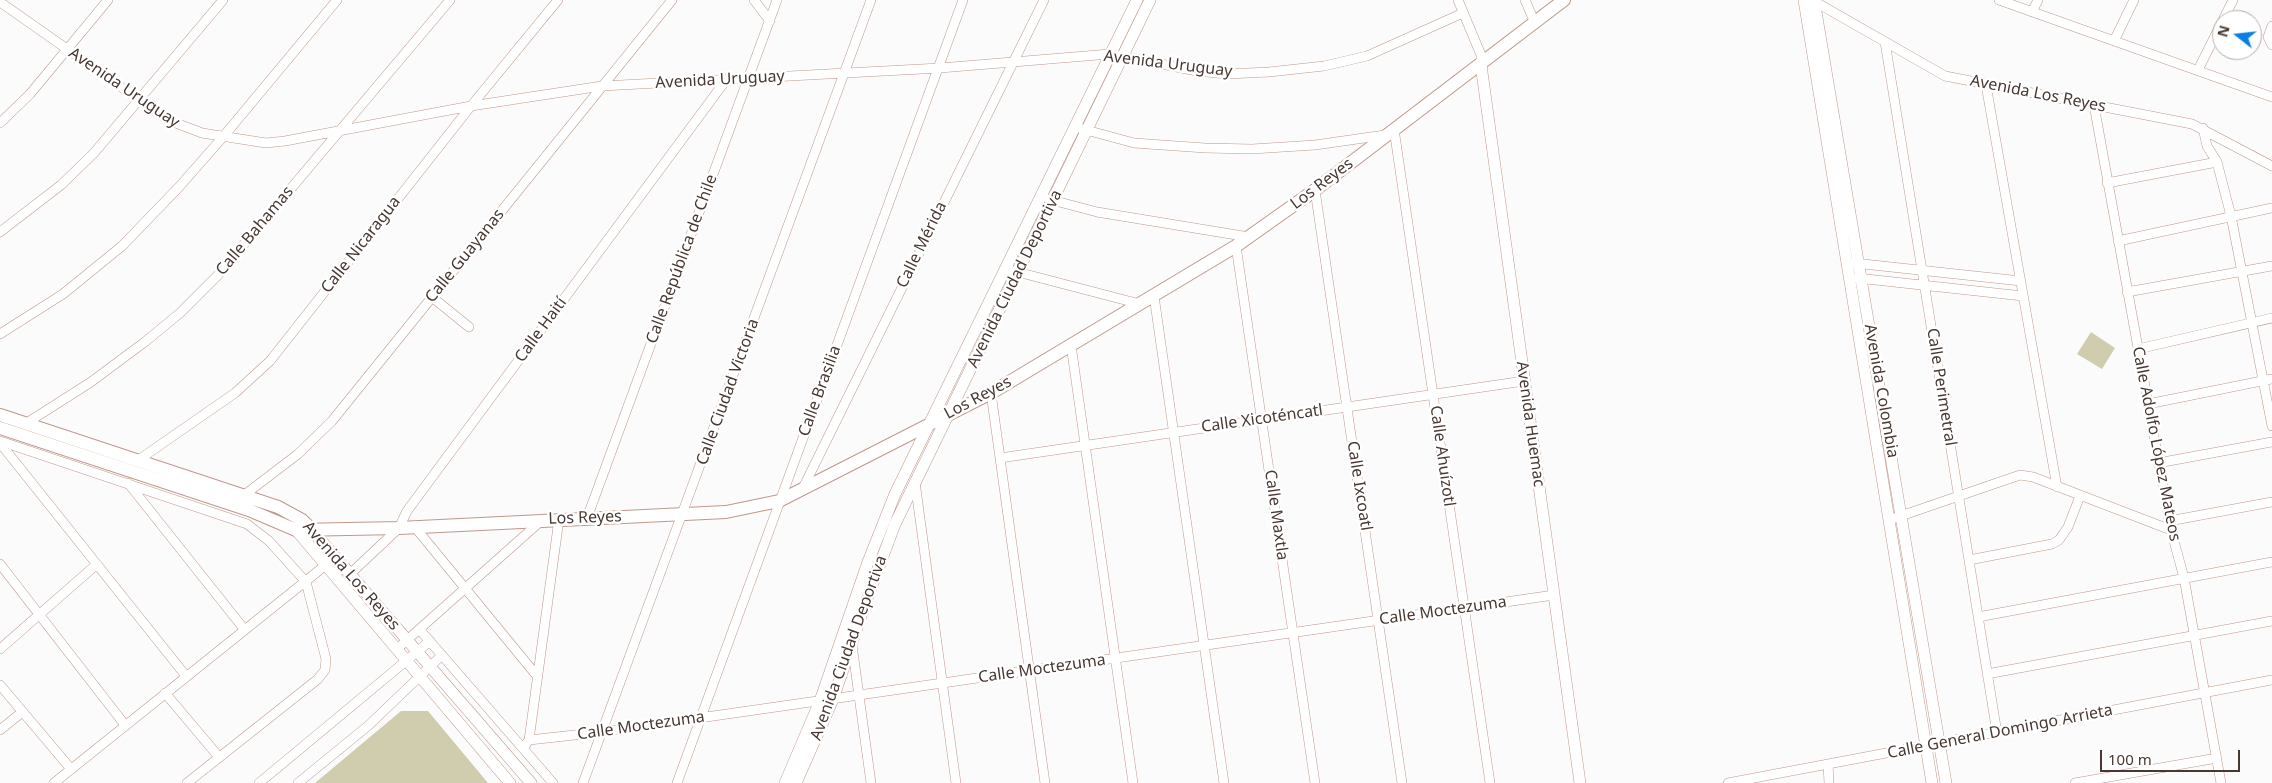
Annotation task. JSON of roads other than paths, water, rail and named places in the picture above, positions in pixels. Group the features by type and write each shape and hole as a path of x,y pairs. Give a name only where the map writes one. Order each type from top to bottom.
{"main road":[{"name":"Los Reyes","path":"296,530 400,528 726,512 779,501 930,422 990,393 1236,246 1315,190 1481,65 1562,0"},
{"name":"Avenida Los Reyes","path":"0,415 243,496 292,514 311,529"},
{"name":"Avenida Los Reyes","path":"0,428 249,510 296,530"}],"street":[{"path":"0,123 30,94 108,0"},
{"path":"0,232 61,185 94,153 223,0"},
{"path":"0,334 63,294 122,246 180,187 337,0"},
{"name":"Calle Bahamas","path":"25,424 91,382 180,313 218,275 450,0"},
{"name":"Calle Nicaragua","path":"137,461 235,393 270,361 471,106 558,0"},
{"name":"Calle Guayanas","path":"243,496 298,454 332,421 672,0"},
{"path":"754,0 770,21"},
{"name":"Calle República de Chile","path":"587,518 778,0"},
{"name":"Calle Ciudad Victoria","path":"583,783 684,513 871,0"},
{"name":"Calle Brasilia","path":"678,783 779,501 964,0"},
{"name":"Calle Mérida","path":"802,490 1012,61 1044,0"},
{"name":"Avenida Ciudad Deportiva","path":"796,783 833,699 883,554 915,482 1018,273 1075,127 1137,0"},
{"name":"Avenida Ciudad Deportiva","path":"785,783 820,701 868,562 895,494 1006,269 1087,131 1150,0"},
{"path":"1458,0 1481,56 1481,65"},
{"path":"1525,0 1535,23"},
{"name":"Avenida Los Reyes","path":"1811,0 1945,76 2184,122 2203,128 2272,166"},
{"name":"Avenida Colombia","path":"1811,0 1853,263 1861,279 1946,783"},
{"path":"1999,0 2272,98"},
{"path":"2032,12 2038,0"},
{"path":"2114,41 2134,0"},
{"name":"Avenida Uruguay","path":"4,2 67,50 138,100 182,127 223,137 266,142 338,131 471,106 602,86 940,68 1110,54 1172,67 1227,74 1269,72 1324,66 1367,56 1463,13"},
{"path":"2272,26 2268,37 2272,45"},
{"path":"2198,70 2212,41"},
{"name":"Calle Perimetral","path":"1885,42 1997,733"},
{"name":"Avenida Huemac","path":"1481,65 1580,783"},
{"name":"Calle Haití","path":"350,574 400,528 408,511 726,80"},
{"path":"1986,85 2057,487"},
{"name":"Calle Adolfo López Mateos","path":"2094,105 2158,463 2170,526 2184,578 2222,783"},
{"path":"1075,127 1134,143 1252,149 1315,144 1390,132"},
{"path":"2203,128 2207,146 2217,162 2231,216 2252,323 2268,380 2272,426"},
{"name":"Calle Ahuízotl","path":"1390,132 1433,394 1490,783"},
{"path":"2107,183 2217,162"},
{"name":"Calle Ixcoatl","path":"1315,190 1346,407 1380,621 1402,783"},
{"path":"1047,199 1096,212 1249,237"},
{"path":"2118,240 2272,208"},
{"name":"Calle Maxtla","path":"1236,246 1315,783"},
{"path":"1853,263 2021,281"},
{"name":"Avenida Colombia","path":"1853,263 1849,277 1932,783"},
{"path":"2127,292 2272,266"},
{"path":"1006,269 1140,304"},
{"path":"1849,277 1925,287 2023,296"},
{"path":"1154,296 1224,783"},
{"path":"432,298 469,327"},
{"path":"2138,349 2272,318"},
{"path":"1071,346 1132,783"},
{"path":"2148,404 2268,380"},
{"name":"Calle Xicoténcatl","path":"1000,458 1524,381"},
{"path":"990,393 1045,783"},
{"path":"0,442 247,524 269,541 306,582 326,659 325,670 318,679 187,783"},
{"path":"0,442 186,676"},
{"path":"2158,463 2272,442"},
{"path":"1889,520 1958,494 2020,475 2033,477 2080,496 2170,526 2272,502"},
{"path":"915,482 956,783"},
{"path":"128,483 244,630"},
{"path":"1969,560 2052,544 2059,540 2068,527 2080,496"},
{"path":"526,744 558,519"},
{"path":"397,649 542,520"},
{"path":"414,526 537,676"},
{"name":"Avenida Los Reyes","path":"311,529 531,783"},
{"name":"Avenida Los Reyes","path":"296,530 327,564 420,678 510,783"},
{"path":"1978,618 2272,562"},
{"path":"0,564 125,726"},
{"path":"0,649 97,564"},
{"path":"54,783 327,564"},
{"name":"Calle Moctezuma","path":"526,744 1554,596"},
{"path":"1987,674 2272,621"},
{"path":"420,630 526,744 553,783"},
{"path":"259,783 430,641"},
{"path":"852,642 871,783"},
{"path":"298,783 368,725 420,678 442,655"},
{"name":"Calle General Domingo Arrieta","path":"1728,783 1769,779 1828,764 2272,680"},
{"path":"0,685 21,713 71,769"},
{"path":"166,693 219,757"},
{"path":"0,730 21,713"},
{"path":"2075,783 2112,780 2217,758"},
{"path":"1828,764 1829,783"}]}
